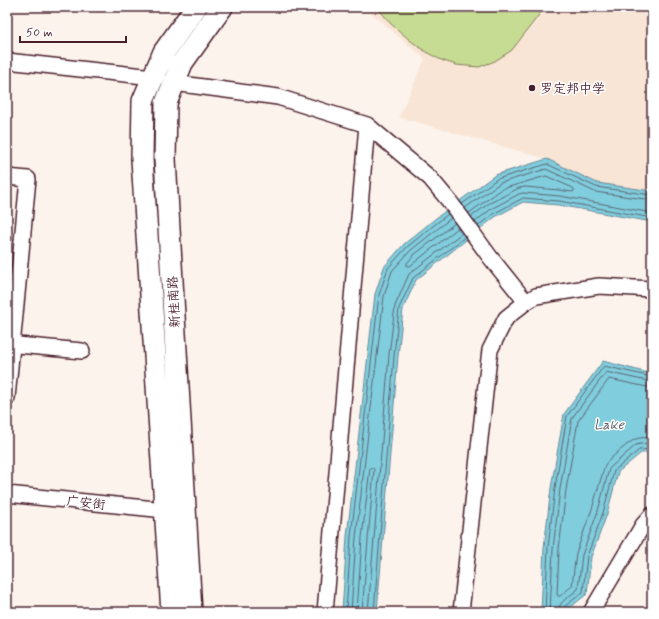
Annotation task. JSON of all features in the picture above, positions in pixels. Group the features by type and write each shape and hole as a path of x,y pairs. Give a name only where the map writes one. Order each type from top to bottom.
{"main road":[{"name":"新桂南路","path":"172,612 142,159 142,101 164,52 196,7"},
{"name":"新桂南路","path":"192,612 165,159 166,103 182,63 222,7"}],"street":[{"path":"7,60 153,77"},
{"path":"174,83 278,97 367,125 430,178 526,302"},
{"path":"325,612 367,125"},
{"path":"7,177 28,179 10,344 7,398"},
{"path":"462,612 490,350 506,318 536,296 599,286 652,289"},
{"path":"10,344 82,351"},
{"name":"广安街","path":"7,494 165,510"},
{"path":"591,612 643,525 652,515"}],"shaded area":[{"name":"罗定邦中学","path":"364,7 652,7 652,193 597,183 547,159 399,117 425,59"}],"green space":[{"path":"377,7 545,7 512,50 495,61 479,67 456,65 441,60 426,52 391,24"}],"water":[{"path":"547,159 597,183 652,191 652,222 558,205 523,202 495,217 416,280 403,309 377,612 342,612 347,536 375,294 384,267 404,244 436,218 495,175"},
{"name":"Lake","path":"603,361 652,374 652,452 641,453 618,472 607,514 591,557 587,594 566,612 541,612 544,548 551,488 564,414"}],"place":[{"name":"罗定邦中学","path":"532,88"}]}
